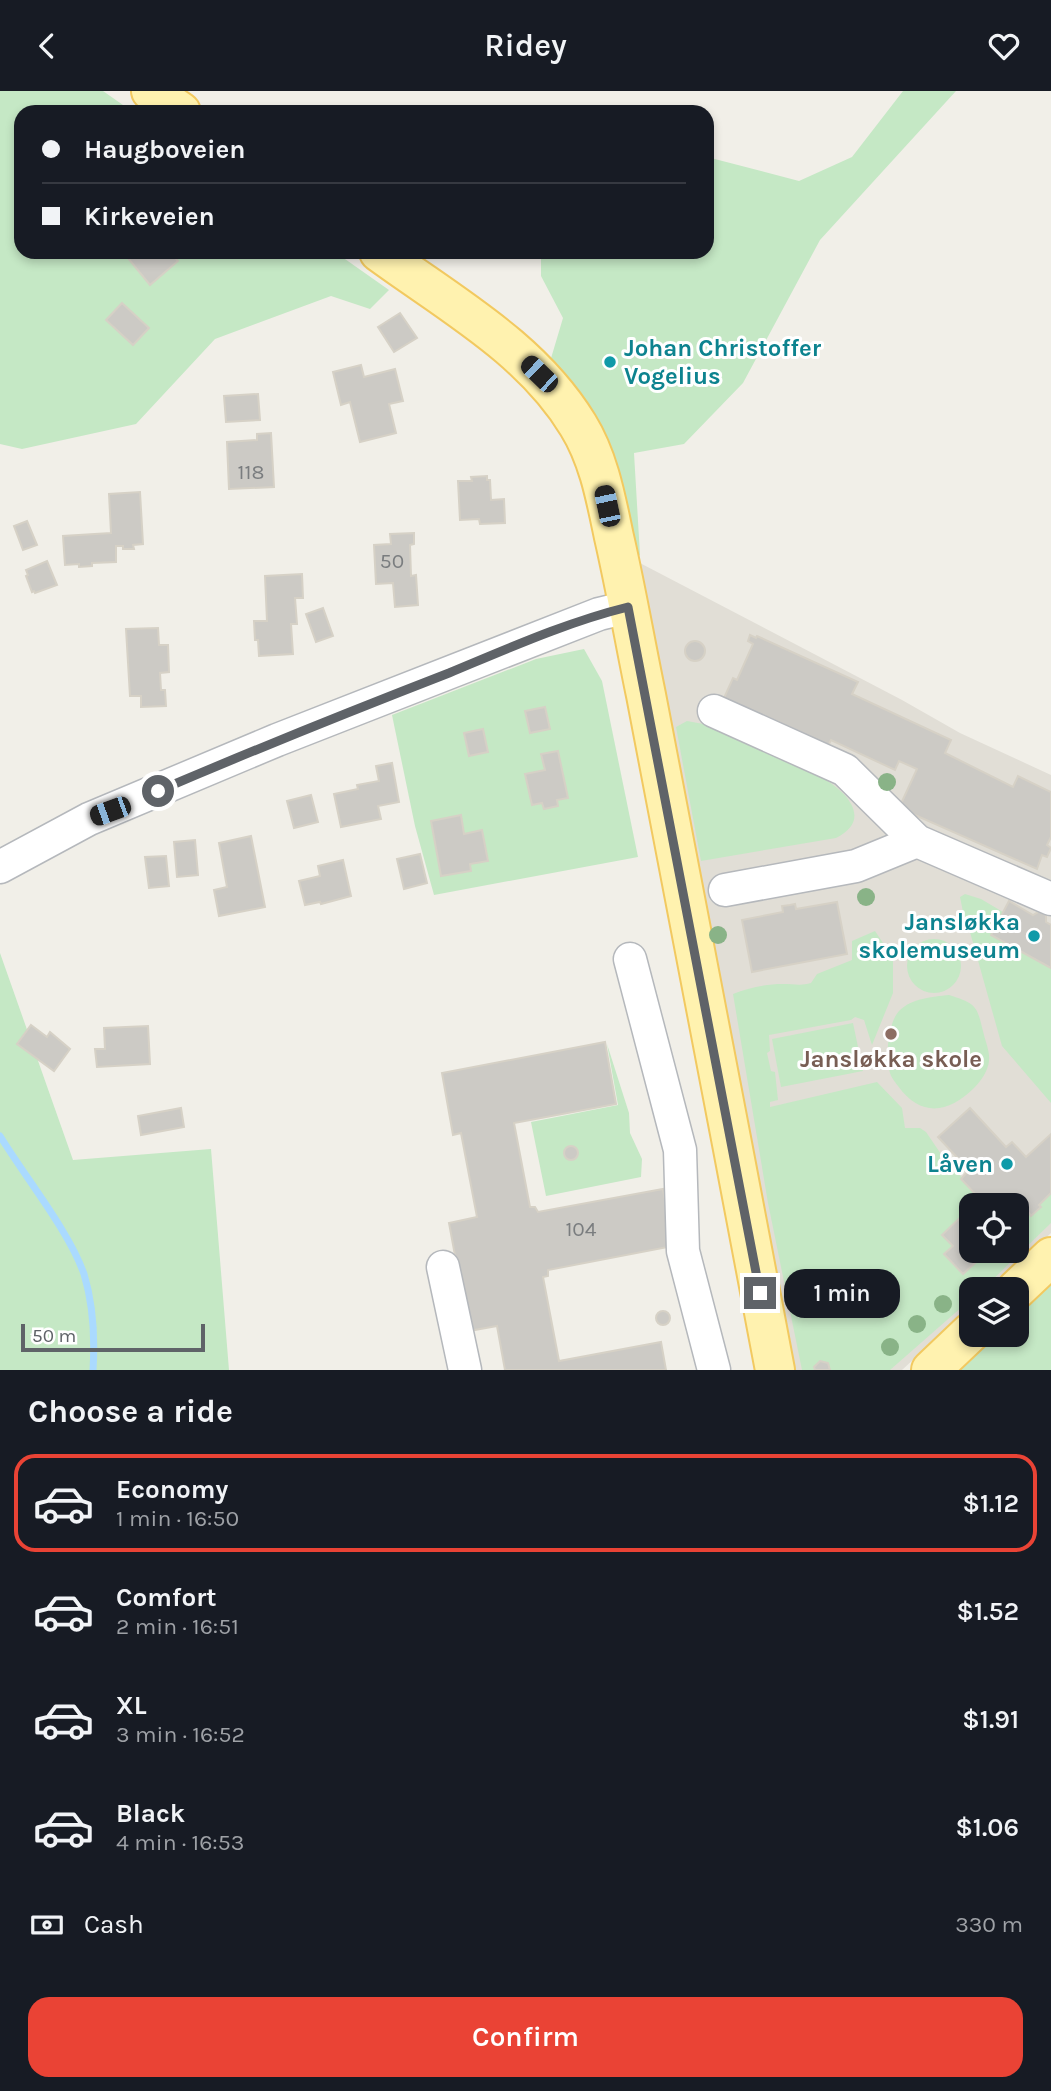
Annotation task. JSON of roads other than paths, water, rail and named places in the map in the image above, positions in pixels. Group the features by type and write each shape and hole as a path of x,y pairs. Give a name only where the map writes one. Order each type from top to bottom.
{"main road":[{"path":"151,91 171,105"},
{"path":"389,259 472,317 520,355 539,374 579,426 599,472 628,607 775,1370"},
{"path":"1029,1278 1051,1257"},
{"path":"931,1370 959,1343"}],"street":[{"path":"0,867 89,819 278,740 599,614 628,607"},
{"path":"714,711 845,771 917,841 1051,899"},
{"path":"725,890 856,866 917,841"},
{"path":"630,960 680,1150 683,1251 714,1370"},
{"path":"443,1267 465,1370"}],"waterway":[{"path":"0,1136 68,1240 84,1274 93,1322 93,1370"}],"place":[{"name":"Johan Christoffer Vogelius","path":"610,362"},
{"name":"Jansløkka skolemuseum","path":"1034,936"},
{"name":"Jansløkka skole","path":"891,1034"},
{"name":"Låven","path":"1007,1164"}]}
